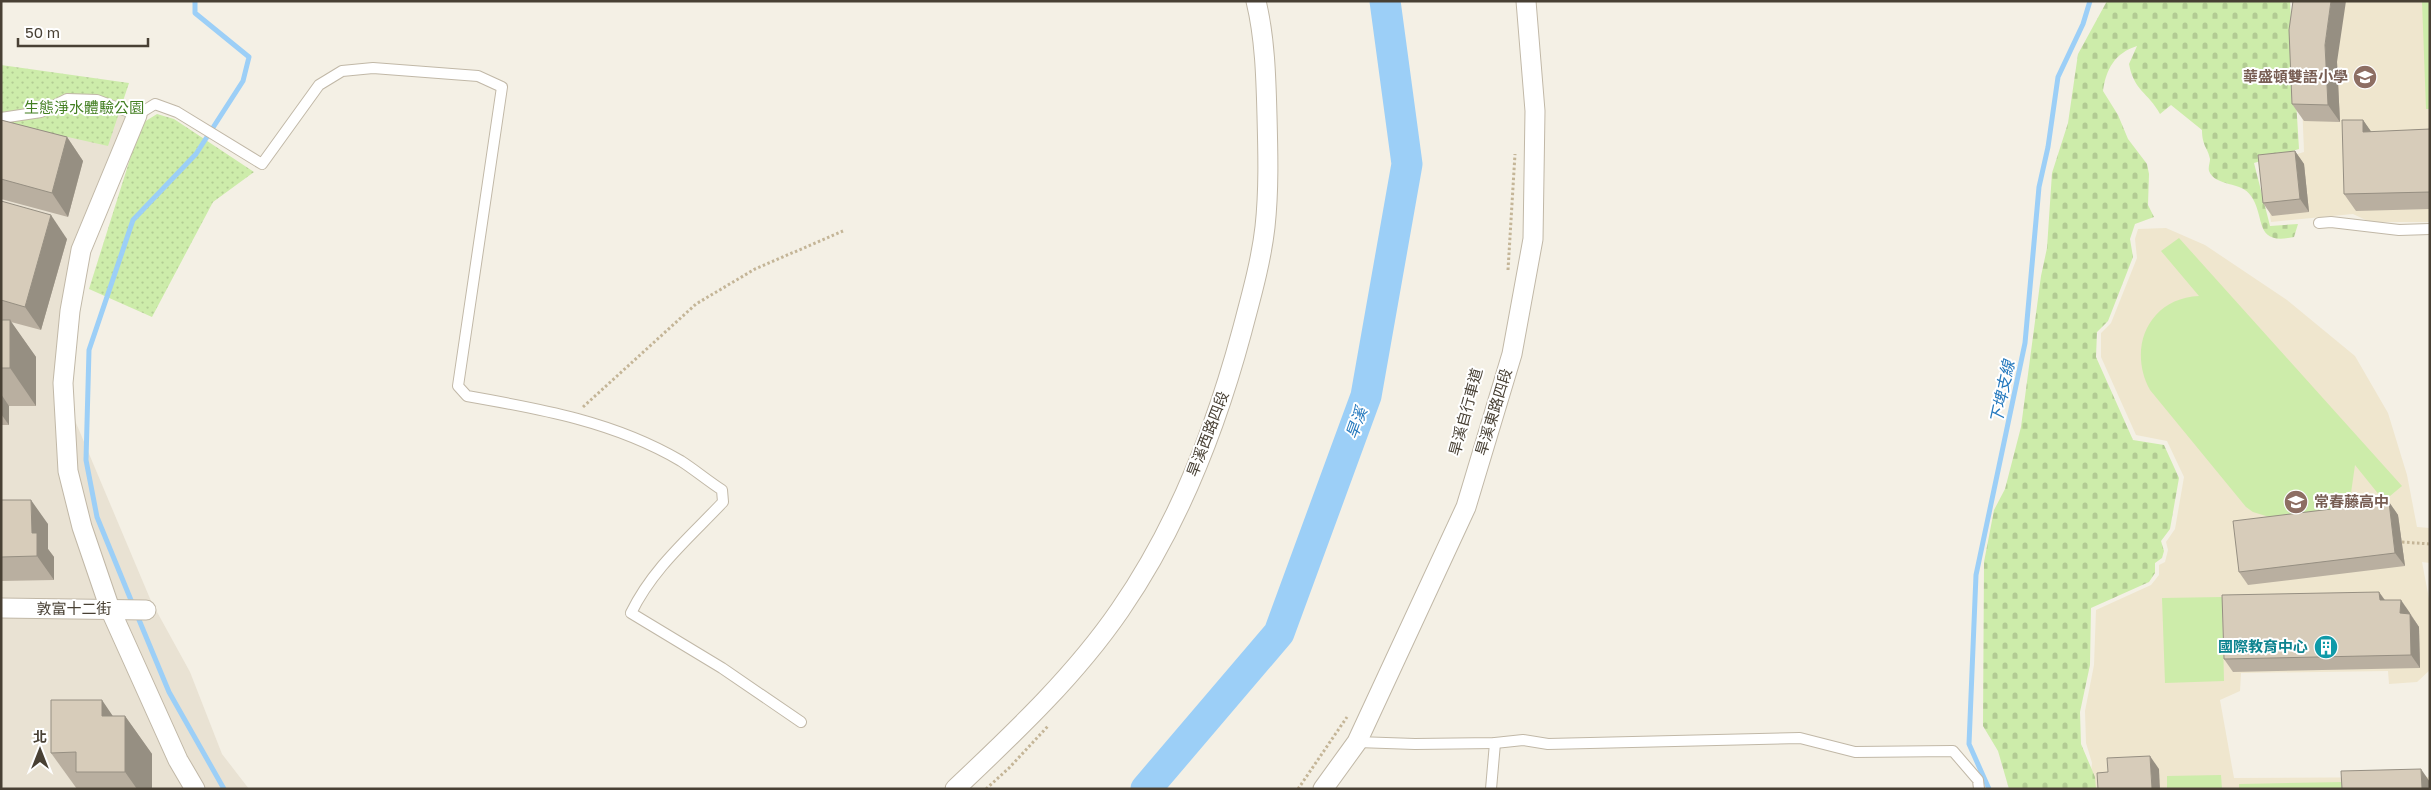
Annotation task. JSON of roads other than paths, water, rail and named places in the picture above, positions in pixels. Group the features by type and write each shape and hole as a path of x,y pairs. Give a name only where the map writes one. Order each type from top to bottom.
{"street":[{"name":"旱溪西路四段","path":"955,789 1077,667 1121,609 1162,541 1189,486 1214,425 1254,289 1265,227 1268,169 1266,80 1260,19 1256,1"},
{"name":"旱溪東路四段","path":"1323,789 1357,742 1408,636 1466,507 1512,354 1533,239 1535,112 1526,1"},
{"path":"137,115 81,250 70,311 63,383 68,470 82,527 110,609 178,760 195,789"},
{"name":"敦富十二街","path":"1,608 146,610"}],"lane":[{"path":"1,118 41,112 67,99 97,100 137,115 154,104 177,112 262,164 319,85 342,71 373,68 478,76 502,87 458,386 467,396 574,416 635,438 682,462 722,490 723,502 667,558 642,591 631,613 722,668 801,722"},
{"path":"2319,223 2331,222 2399,230 2430,229"},
{"path":"1357,742 1415,744 1495,743 1523,740 1548,744 1800,738 1855,752 1953,751 1978,780 1979,789"},
{"path":"1491,789 1495,743"}],"waterway":[{"path":"133,605 97,517 86,460 89,350 133,220 196,154 243,81 249,57 195,13 195,1"},
{"name":"旱溪","path":"1146,789 1279,633 1366,396 1407,164 1385,1"},
{"name":"下埤支線","path":"1989,789 1969,744 1976,575 2025,343 2039,187 2048,147 2058,77 2083,24 2090,1"},
{"path":"137,615 169,692 224,789"}],"place":[{"name":"華盛頓雙語小學","path":"2365,77"},
{"name":"常春藤高中","path":"2296,502"},
{"name":"國際教育中心","path":"2326,647"}],"park label":[{"name":"生態淨水體驗公園","path":"84,108"}]}
